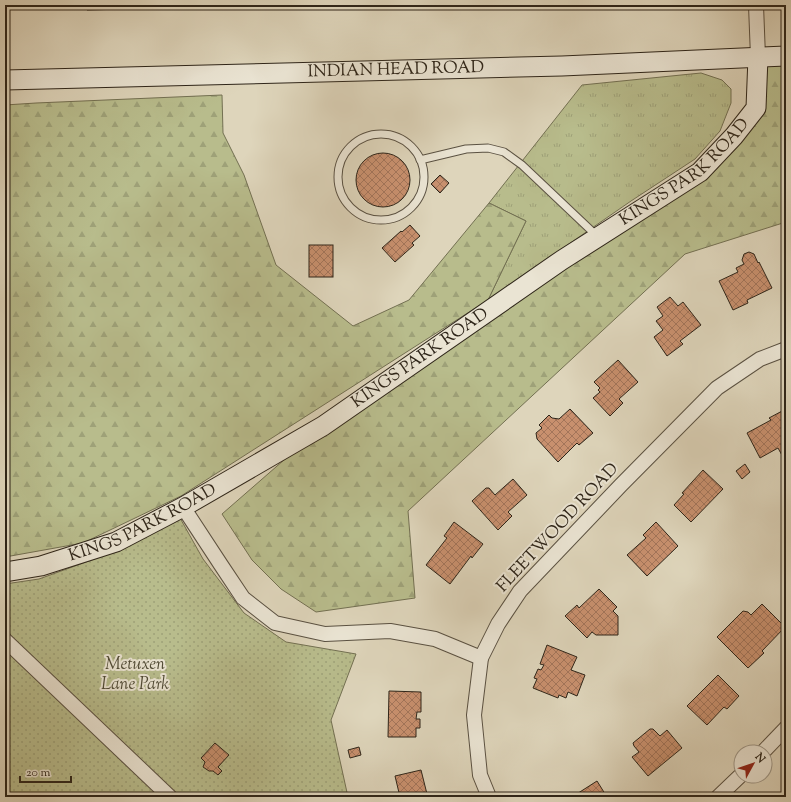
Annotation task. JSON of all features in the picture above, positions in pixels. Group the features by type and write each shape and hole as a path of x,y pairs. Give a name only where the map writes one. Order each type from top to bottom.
{"street":[{"path":"756,5 758,57"},
{"name":"INDIAN HEAD ROAD","path":"5,80 562,66 786,56"},
{"name":"KINGS PARK ROAD","path":"5,572 41,566 116,542 183,507 323,426 562,260 700,172 734,136 756,108 758,57"},
{"name":"FLEETWOOD ROAD","path":"489,797 480,775 474,716 481,658 498,624 520,591 621,485 717,388 760,359 786,349"},
{"path":"183,507 244,598 275,623 325,634 390,631 435,639 481,658"},
{"path":"5,640 170,797"},
{"path":"771,744 786,728"},
{"path":"718,797 733,783"}],"lane":[{"path":"374,135 388,135 401,140 412,148 420,160 424,174 422,188 416,202 406,212 393,219 379,221 364,217 352,210 343,198 338,185 338,172 342,158 350,147 361,139 374,135"},
{"path":"420,160 466,149 488,148 504,152 522,164 598,237"}],"green space":[{"path":"786,56 786,222 685,254 408,511 415,598 316,612 281,589 252,560 222,514 323,426 700,172 756,108 758,57"},
{"path":"701,73 722,80 731,89 731,103 720,131 695,159 631,201 488,300 526,221 489,203 582,85"},
{"path":"222,95 223,133 244,175 276,265 353,326 409,300 489,203 526,221 488,300 181,496 83,543 5,557 5,105"},
{"name":"Metuxen Lane Park","path":"180,518 203,559 244,613 286,642 356,654 331,720 348,797 5,797 5,584 39,579 111,553"}],"building":[{"path":"87,5 125,5 125,9 87,10"},
{"path":"378,153 388,153 402,161 408,170 410,180 408,190 402,199 388,207 378,207 368,202 361,195 356,185 356,175 361,165 368,158"},
{"path":"440,175 449,183 440,193 431,184"},
{"path":"410,225 420,236 412,243 414,245 395,262 382,248"},
{"path":"309,245 333,245 333,277 309,277"},
{"path":"749,252 754,254 772,288 747,300 748,303 733,310 719,281 738,272 736,268 744,264 742,260 744,254"},
{"path":"670,297 678,306 683,302 701,325 680,341 683,344 667,356 654,337 663,330 656,321 663,316 657,307"},
{"path":"618,360 638,382 619,399 623,403 610,416 593,398 600,392 598,390 600,388 594,382"},
{"path":"570,409 593,433 579,445 577,443 558,462 537,439 536,433 542,428 539,425 549,415 552,418 559,419"},
{"path":"784,410 786,413 786,458 784,459 778,448 760,458 747,433 771,420 769,418"},
{"path":"745,464 750,472 742,479 736,471"},
{"path":"703,470 723,489 691,522 674,505 684,494 682,493"},
{"path":"513,479 527,495 508,512 512,516 498,530 472,501 486,488 489,488 495,495"},
{"path":"454,522 483,544 472,558 471,556 450,584 426,565 447,538 444,536"},
{"path":"656,522 678,546 647,576 627,555 646,538 643,535"},
{"path":"599,589 617,607 613,611 618,616 618,635 596,635 592,632 587,638 565,616 577,605 579,608"},
{"path":"762,604 785,627 762,651 764,653 748,668 717,637 743,611 748,612 751,615"},
{"path":"547,645 577,657 571,670 585,675 577,696 568,692 566,698 559,695 558,698 533,688 537,679 534,678 538,669 541,670 544,665 540,664"},
{"path":"718,675 739,696 727,709 724,707 707,725 687,706"},
{"path":"389,691 421,692 421,712 417,712 416,719 420,719 420,728 416,728 416,737 388,737"},
{"path":"650,729 653,729 660,736 667,730 682,748 648,776 632,757 639,752 633,743"},
{"path":"215,743 229,755 218,767 222,771 218,775 203,767 205,762 201,758"},
{"path":"359,747 361,755 350,758 348,750"},
{"path":"421,770 427,794 431,793 432,797 400,797 395,776"},
{"path":"597,781 607,797 572,797"}]}
